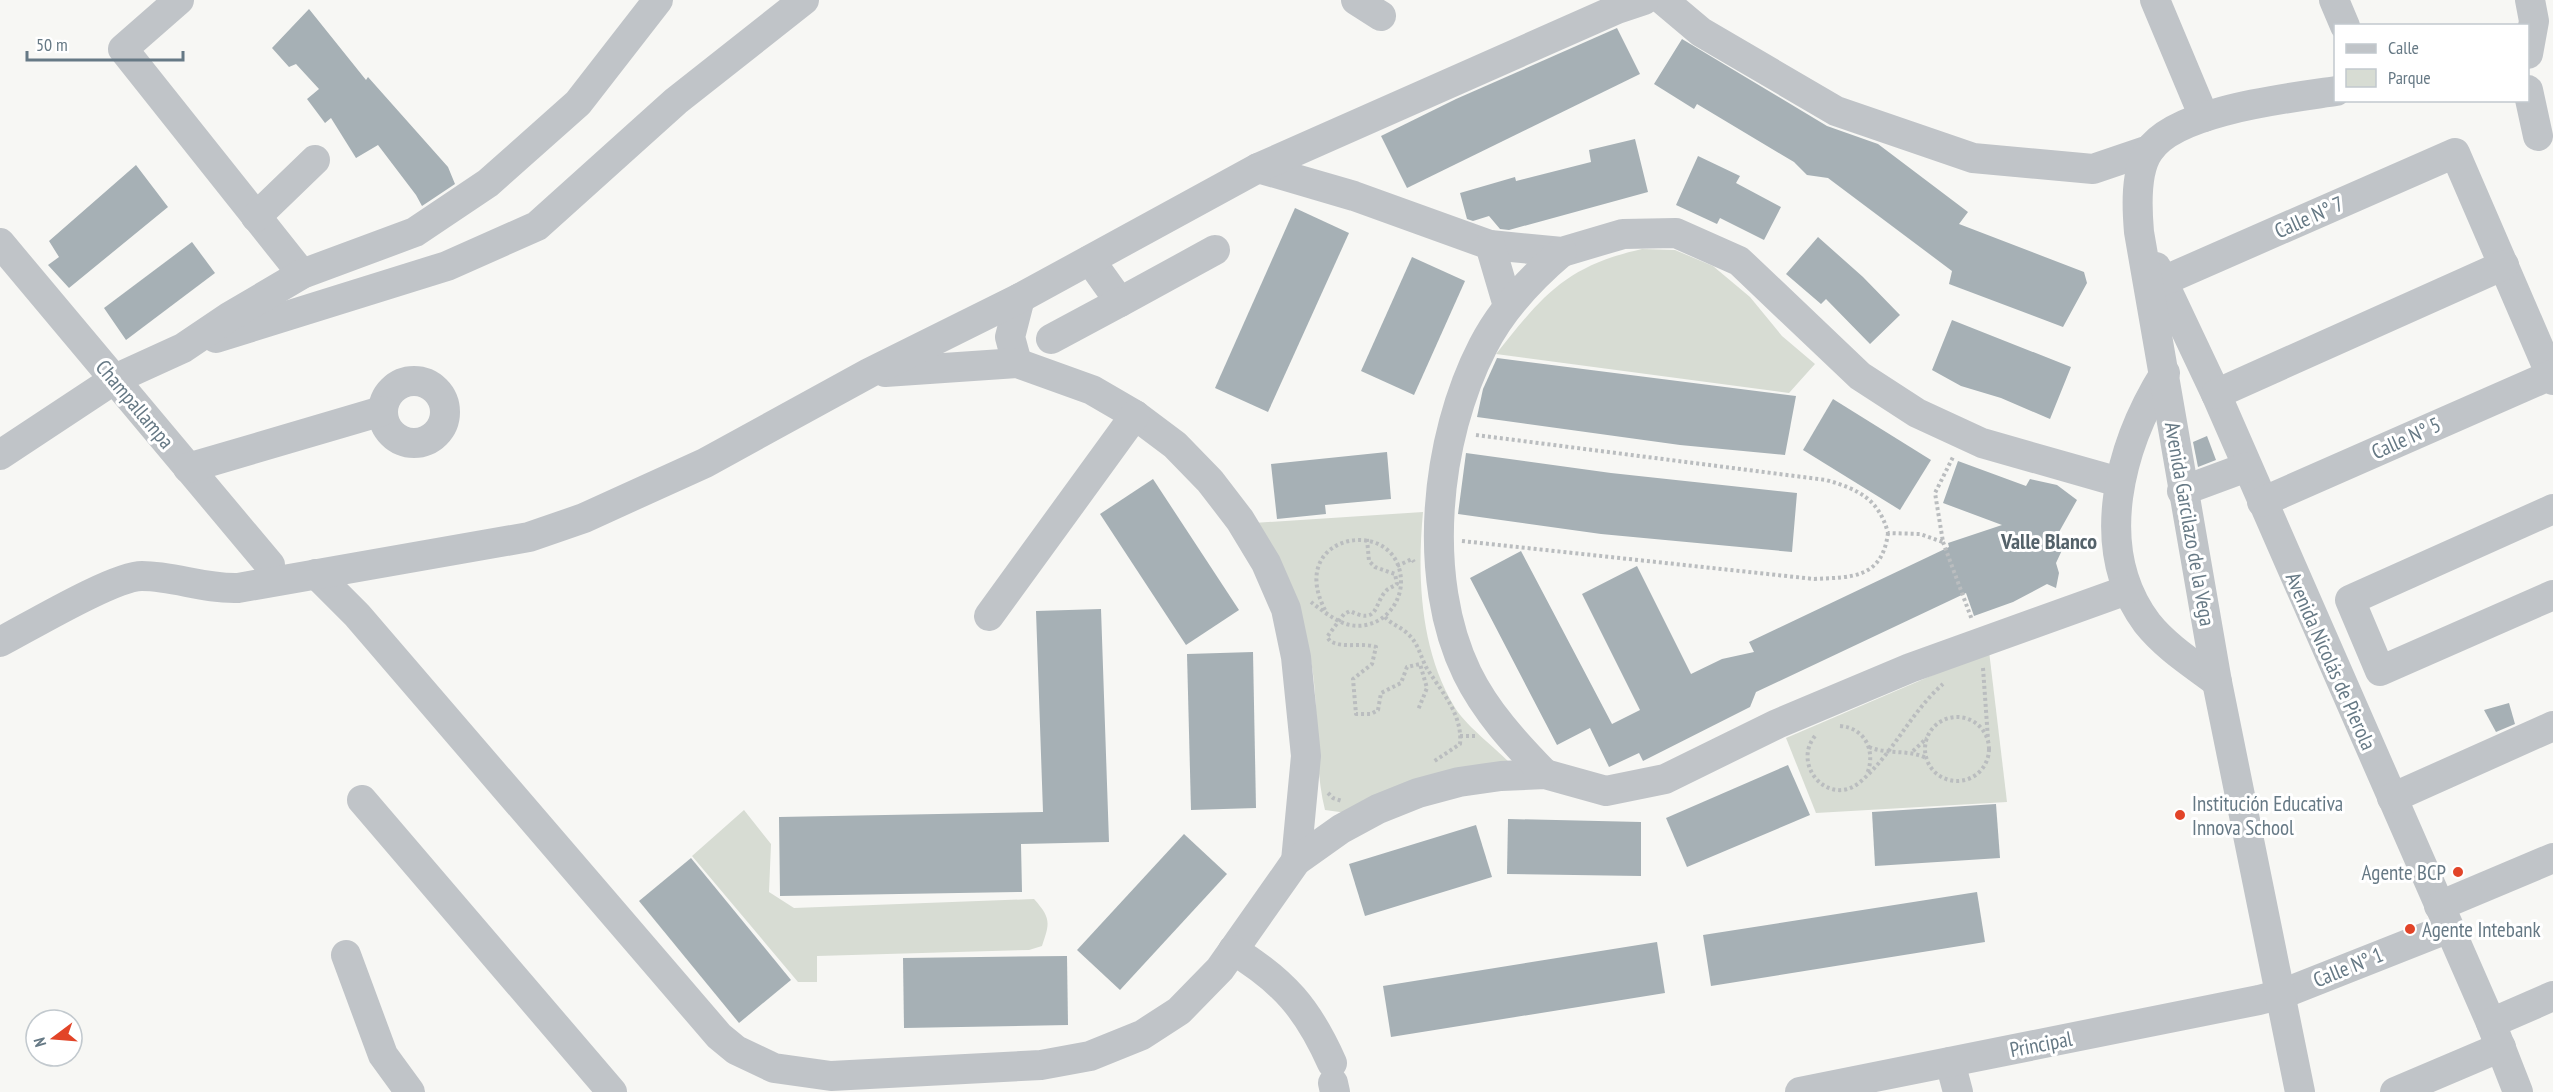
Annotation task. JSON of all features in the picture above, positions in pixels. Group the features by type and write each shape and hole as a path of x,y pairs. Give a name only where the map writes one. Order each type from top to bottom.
{"street":[{"path":"178,0 123,49 302,274"},
{"path":"183,348 229,317 302,274 415,232 488,183 578,103 658,0"},
{"path":"0,456 114,380 183,348 447,266 537,226 676,101 804,0"},
{"path":"1356,0 1381,16"},
{"path":"0,642 115,583 139,576 162,577 212,589 238,588 529,537 584,518 705,463 868,373 1020,298 1258,168 1617,9 1644,0"},
{"path":"1663,0 1701,32 1836,111 1973,158 2093,169 2149,150 2175,129 2204,117 2257,103 2334,91"},
{"path":"2155,0 2204,117"},
{"path":"2334,0 2344,24"},
{"path":"2529,48 2534,21 2530,0"},
{"path":"2529,95 2538,136"},
{"name":"Avenida Garcilazo de la Vega","path":"2149,150 2138,189 2139,232 2165,373 2182,491 2217,682 2282,994 2300,1092"},
{"name":"Calle N° 7","path":"2163,281 2455,153 2504,265"},
{"path":"256,217 315,160"},
{"path":"1258,168 1354,196 1490,245 1562,252 1623,234 1676,232 1739,261 1860,376 1917,413 1982,443 2119,482"},
{"name":"Avenida Nicolás de Pierola","path":"2139,232 2216,394 2496,1035 2518,1092"},
{"name":"Champallampa","path":"0,243 270,565"},
{"path":"1490,245 1508,306"},
{"path":"1051,339 1215,250"},
{"path":"1545,774 1498,724 1467,673 1444,606 1437,539 1443,482 1454,430 1470,374 1484,345 1508,306 1562,252"},
{"path":"1090,260 1120,302"},
{"path":"2216,394 2504,265 2552,378"},
{"path":"1017,363 1010,337 1020,298"},
{"path":"868,373 1017,363 1092,390 1135,415 1175,445 1210,481 1240,520 1266,563 1286,609 1296,657 1306,756 1314,798 1296,861"},
{"path":"2165,373 2148,400 2129,443 2119,482 2117,536 2127,590 2148,623 2175,651 2217,682"},
{"name":"Calle N° 5","path":"2262,502 2552,378"},
{"path":"188,468 382,411"},
{"path":"989,616 1135,415"},
{"path":"2182,491 2247,467"},
{"path":"2553,509 2350,600 2380,671 2553,595"},
{"path":"357,615 360,588 368,566"},
{"path":"316,574 357,615 694,1010 736,1050 774,1068 831,1076 1041,1065 1090,1056 1142,1035 1179,1011 1200,991 1233,951 1296,861 1345,815 1378,809 1418,793 1469,780 1545,774 1606,791 1665,779 1777,724 1910,668 2127,590"},
{"path":"2392,798 2553,726"},
{"path":"1314,798 1345,815"},
{"path":"362,800 612,1092"},
{"name":"Calle N° 1","path":"2282,994 2444,917 2553,858"},
{"path":"1233,951 1266,970 1294,996 1316,1027 1333,1079"},
{"path":"346,955 383,1054 410,1092"},
{"name":"Principal","path":"1801,1092 2282,994"},
{"path":"2395,1092 2496,1035 2553,996"},
{"path":"1950,1062 1958,1092"}],"path":[{"path":"1437,539 1814,579 1848,578 1863,574 1879,562 1886,549 1888,533 1884,515 1869,499 1851,487 1826,480 1492,439 1454,430"},
{"path":"1964,435 1935,493 1943,542 1972,622"},
{"path":"1888,533 1920,534 1943,542"},
{"path":"1352,539 1367,539 1381,545 1397,566 1401,581 1400,594 1394,607 1374,623 1361,626 1339,621 1325,610 1318,596 1316,581 1318,566 1326,553 1338,544 1352,539"},
{"path":"1367,539 1369,561 1375,567 1395,574 1396,584 1383,593 1379,608 1374,612 1366,615 1350,611 1327,637 1330,641 1343,646 1357,644 1376,647 1372,664 1353,679 1356,714 1371,714 1378,710 1379,696 1401,683 1407,667 1420,664 1427,688 1418,710"},
{"path":"1397,566 1412,559 1416,573"},
{"path":"1385,616 1408,633 1420,649 1426,666 1439,684 1456,717 1460,744 1423,766"},
{"path":"1869,747 1880,752 1913,751 1927,758 1940,775 1949,779 1970,778 1978,772 1988,757 1982,661"},
{"path":"1807,733 1816,731 1807,752 1810,772 1815,780 1833,790 1842,790 1861,782 1891,750 1915,713 1948,680"},
{"path":"1451,691 1460,709"},
{"path":"1913,751 1928,738 1940,722 1959,717 1977,724 1988,739"},
{"path":"1836,725 1857,730 1869,747 1871,756 1867,774"},
{"path":"1473,730 1484,742"},
{"path":"1460,736 1478,736"},
{"path":"1927,758 1928,738"},
{"path":"1314,798 1333,798 1345,815"}],"green space":[{"path":"1642,249 1675,250 1713,266 1750,297 1782,336 1815,364 1789,393 1496,354 1528,315 1558,286 1594,264"},
{"path":"1423,512 1421,586 1423,612 1434,661 1443,684 1459,713 1509,762 1347,813 1325,810 1318,767 1314,680 1305,637 1294,608 1253,523"},
{"path":"1989,651 2007,802 1816,813 1786,738"},
{"path":"744,810 771,844 769,892 794,908 1034,899 1044,911 1047,921 1047,932 1042,946 1029,950 817,956 817,982 798,982 692,856"}],"building":[{"path":"309,9 366,80 368,77 448,167 455,184 422,206 378,145 356,158 331,118 325,123 307,99 319,89 296,64 289,67 272,48"},
{"path":"1617,28 1640,74 1407,188 1381,136 1456,99"},
{"path":"1682,39 1827,126 1878,144 1968,212 1959,224 2084,272 2087,283 2063,327 1949,284 1952,271 1828,178 1807,175 1794,162 1697,104 1694,109 1654,84"},
{"path":"1635,139 1648,192 1509,230 1500,229 1489,216 1473,221 1467,219 1460,193 1515,177 1516,181 1591,162 1589,150"},
{"path":"1698,156 1740,176 1736,183 1781,207 1764,240 1720,218 1717,224 1676,205"},
{"path":"136,165 168,207 69,288 48,265 59,257 49,241"},
{"path":"1295,208 1349,233 1268,412 1215,388"},
{"path":"1818,237 1863,277 1900,315 1870,344 1826,299 1821,304 1786,274"},
{"path":"192,242 215,273 126,340 104,308"},
{"path":"1412,257 1465,281 1414,395 1361,371"},
{"path":"1952,320 2071,367 2050,419 2001,398 1961,386 1932,370"},
{"path":"1497,358 1796,396 1785,455 1680,445 1477,417 1483,389"},
{"path":"1833,399 1931,460 1900,510 1803,450"},
{"path":"2207,436 2216,460 2198,467 2193,442"},
{"path":"1387,452 1391,499 1325,505 1326,514 1277,519 1271,464"},
{"path":"1466,453 1611,473 1797,493 1792,552 1601,534 1458,514"},
{"path":"1958,461 2026,486 2030,479 2057,485 2077,500 2059,532 2063,548 2056,563 2059,573 2056,588 2047,584 2013,602 1974,616 1966,593 1756,692 1750,707 1643,761 1639,753 1609,767 1590,728 1557,745 1470,578 1521,551 1612,724 1640,710 1582,594 1637,566 1691,674 1722,659 1754,652 1749,642 1949,547 1948,543 2002,525 1943,503"},
{"path":"1153,479 1239,610 1186,645 1100,514"},
{"path":"1101,609 1109,842 1021,844 1022,892 780,896 779,817 1043,812 1036,611"},
{"path":"1253,652 1256,808 1191,810 1187,654"},
{"path":"2509,703 2515,724 2496,732 2484,710"},
{"path":"1788,765 1810,815 1687,867 1666,818"},
{"path":"1996,804 2000,858 1875,866 1872,812"},
{"path":"1508,819 1641,822 1641,876 1507,874"},
{"path":"1476,825 1492,877 1365,916 1349,864"},
{"path":"1184,834 1227,874 1120,990 1077,950"},
{"path":"691,858 791,980 739,1023 639,901"},
{"path":"1977,892 1985,942 1711,986 1703,935"},
{"path":"1657,942 1665,993 1391,1037 1383,986"},
{"path":"1067,956 1068,1025 904,1028 903,958"}],"place":[{"name":"Institución Educativa Innova School","path":"2180,815"},
{"name":"Agente BCP","path":"2458,872"},
{"name":"Agente Intebank","path":"2410,929"}],"district":[{"name":"Valle Blanco","path":"2049,541"}]}
